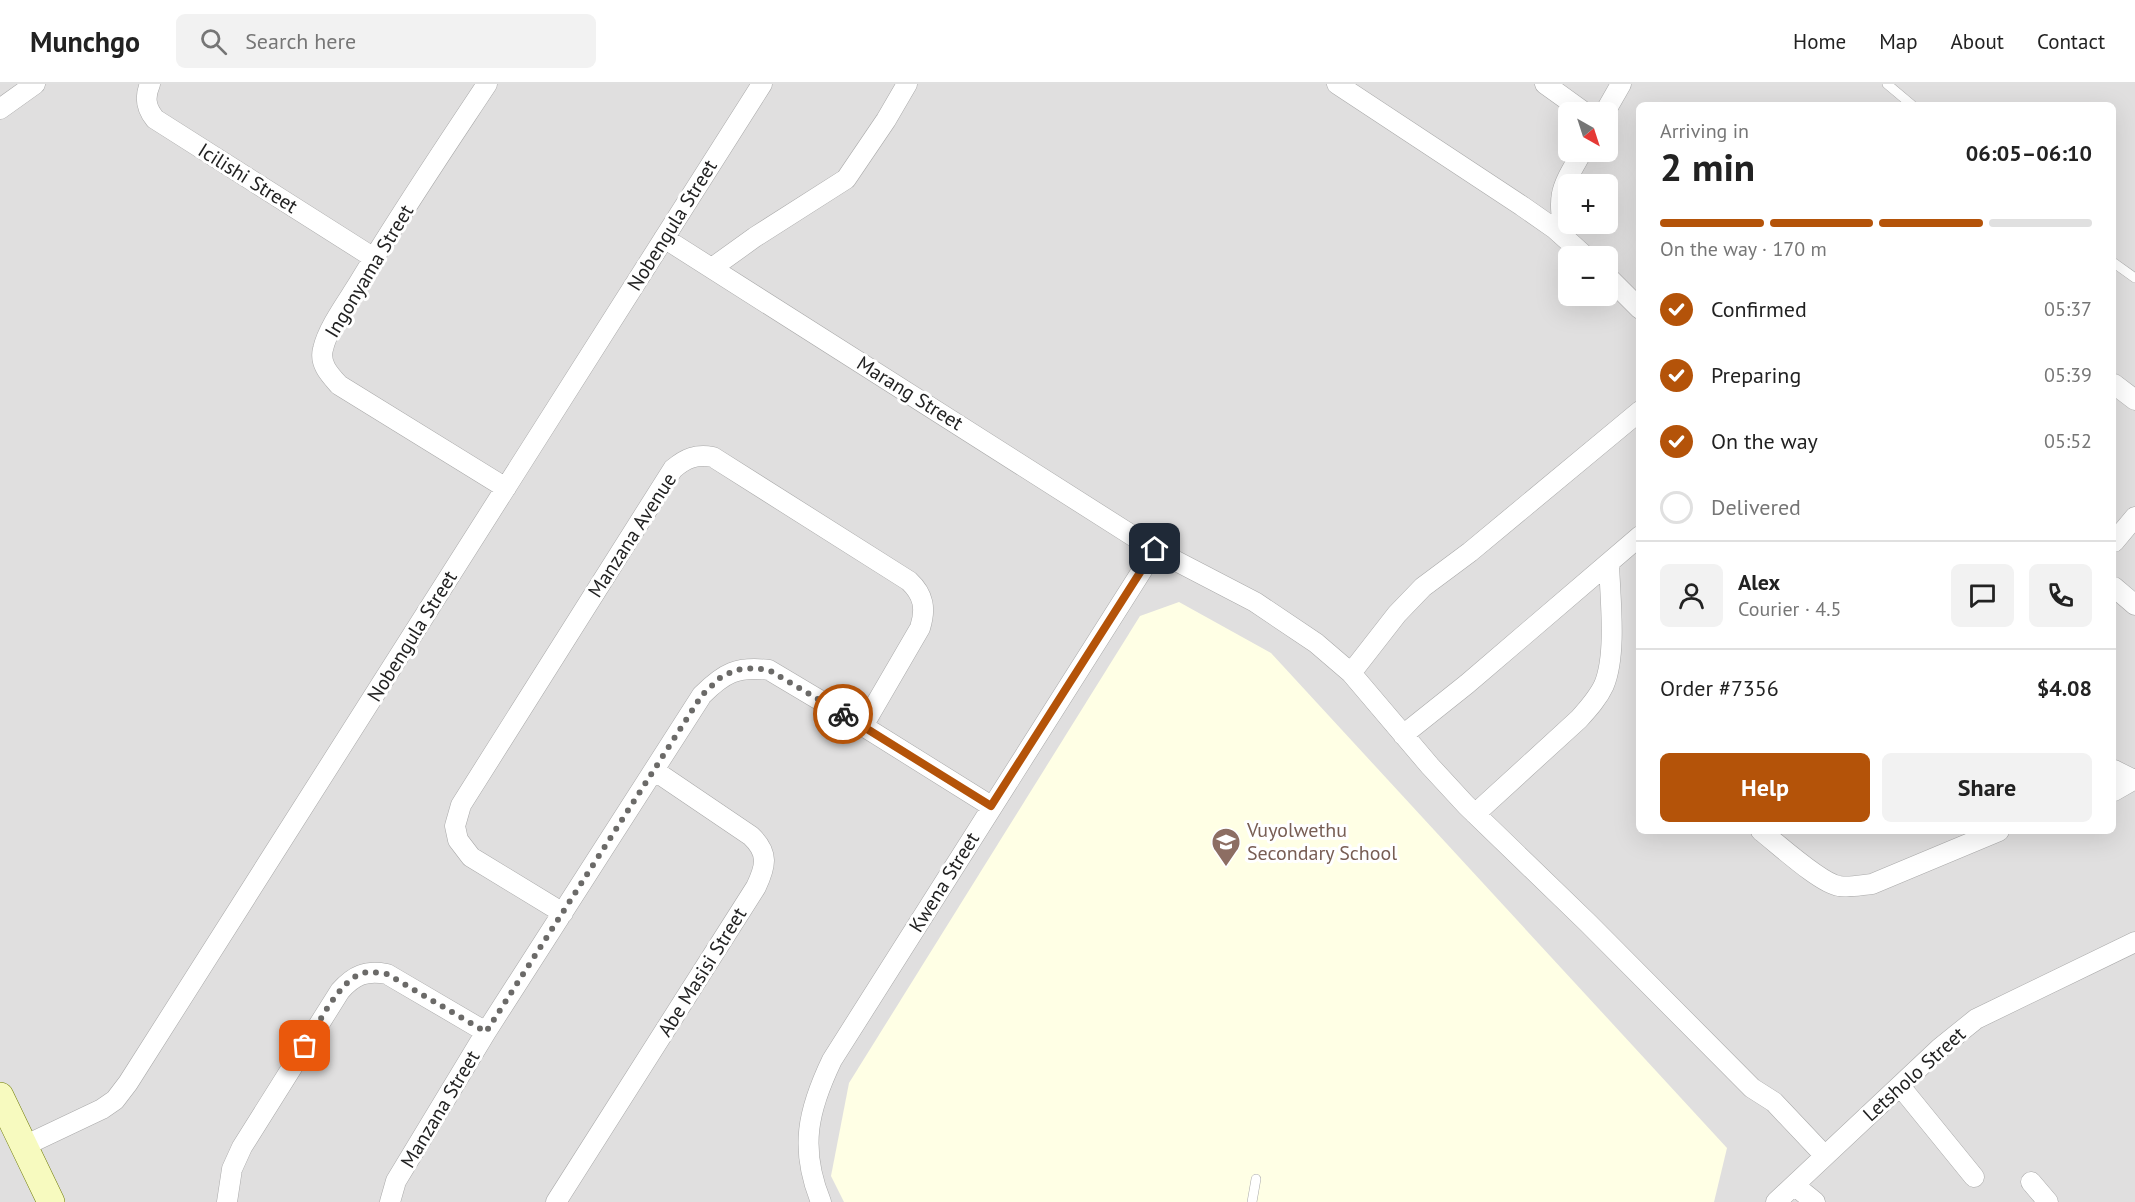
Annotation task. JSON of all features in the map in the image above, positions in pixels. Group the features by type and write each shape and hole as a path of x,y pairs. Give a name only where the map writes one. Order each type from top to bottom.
{"street":[{"path":"0,109 34,84"},
{"name":"Icilishi Street","path":"150,84 146,103 155,119 374,258"},
{"name":"Ingonyama Street","path":"487,84 374,258 333,327 322,350 322,362 339,385 506,488"},
{"name":"Nobengula Street","path":"24,1146 102,1109 115,1100 128,1083 762,84"},
{"path":"712,268 755,237 846,179 907,84"},
{"path":"1337,84 1522,206 1574,246"},
{"path":"1545,84 1570,102"},
{"path":"1611,102 1621,84"},
{"path":"1565,238 1560,198 1577,162"},
{"name":"Marang Street","path":"664,238 1155,549 1255,602 1316,643 1350,674 1475,814 1588,922 1752,1088 1781,1109 1825,1156"},
{"path":"1618,287 1636,305"},
{"path":"2116,386 2135,400"},
{"path":"1350,674 1397,614 1423,587 1470,552 1636,414"},
{"name":"Manzana Avenue","path":"563,913 471,857 458,840 456,818 461,805 672,469 681,462 699,455 713,457 917,588 924,605 924,616 920,628 863,726"},
{"path":"2116,540 2135,517"},
{"path":"1403,735 1467,684 1636,539"},
{"name":"Kwena Street","path":"821,1202 809,1162 808,1132 817,1090 832,1060 1155,549"},
{"path":"1475,814 1579,719 1594,702 1604,683 1610,658 1609,563"},
{"path":"2116,589 2135,605"},
{"name":"Manzana Street","path":"390,1202 396,1181 486,1032 702,695 721,677 736,670 754,668 769,670 991,806"},
{"name":"Abe Masisi Street","path":"556,1202 756,887 765,864 759,843 752,836 655,771"},
{"path":"2116,771 2134,779"},
{"path":"2116,790 2134,779"},
{"path":"1765,834 1823,880 1837,886 1872,884 1966,837 1982,834"},
{"name":"Letsholo Street","path":"1776,1202 1940,1048 1976,1019 2135,942"},
{"path":"227,1202 232,1168 242,1147 340,991 350,980 368,973 387,974 486,1032"},
{"path":"1900,1086 1974,1177"},
{"path":"0,1096 51,1202"},
{"path":"2031,1182 2048,1202"},
{"path":"1794,1185 1815,1202"}],"lane":[{"path":"1887,84 1908,102"},
{"path":"2116,264 2135,278"},
{"path":"1252,1202 1256,1179"}],"shaded area":[{"path":"0,84 2135,84 2135,1202 0,1202"},
{"name":"Vuyolwethu Secondary School","path":"1179,602 1271,653 1727,1148 1714,1202 844,1202 831,1176 849,1083 1140,616"}],"way so far":[{"path":"305,1046 340,991 350,980 361,974 374,972 387,974 486,1032 702,695 721,677 736,670 754,668 769,670 843,714"}],"place":[{"name":"Vuyolwethu Secondary School","path":"1226,868"}],"route":[{"path":"843,714 991,806 1155,549"}]}
